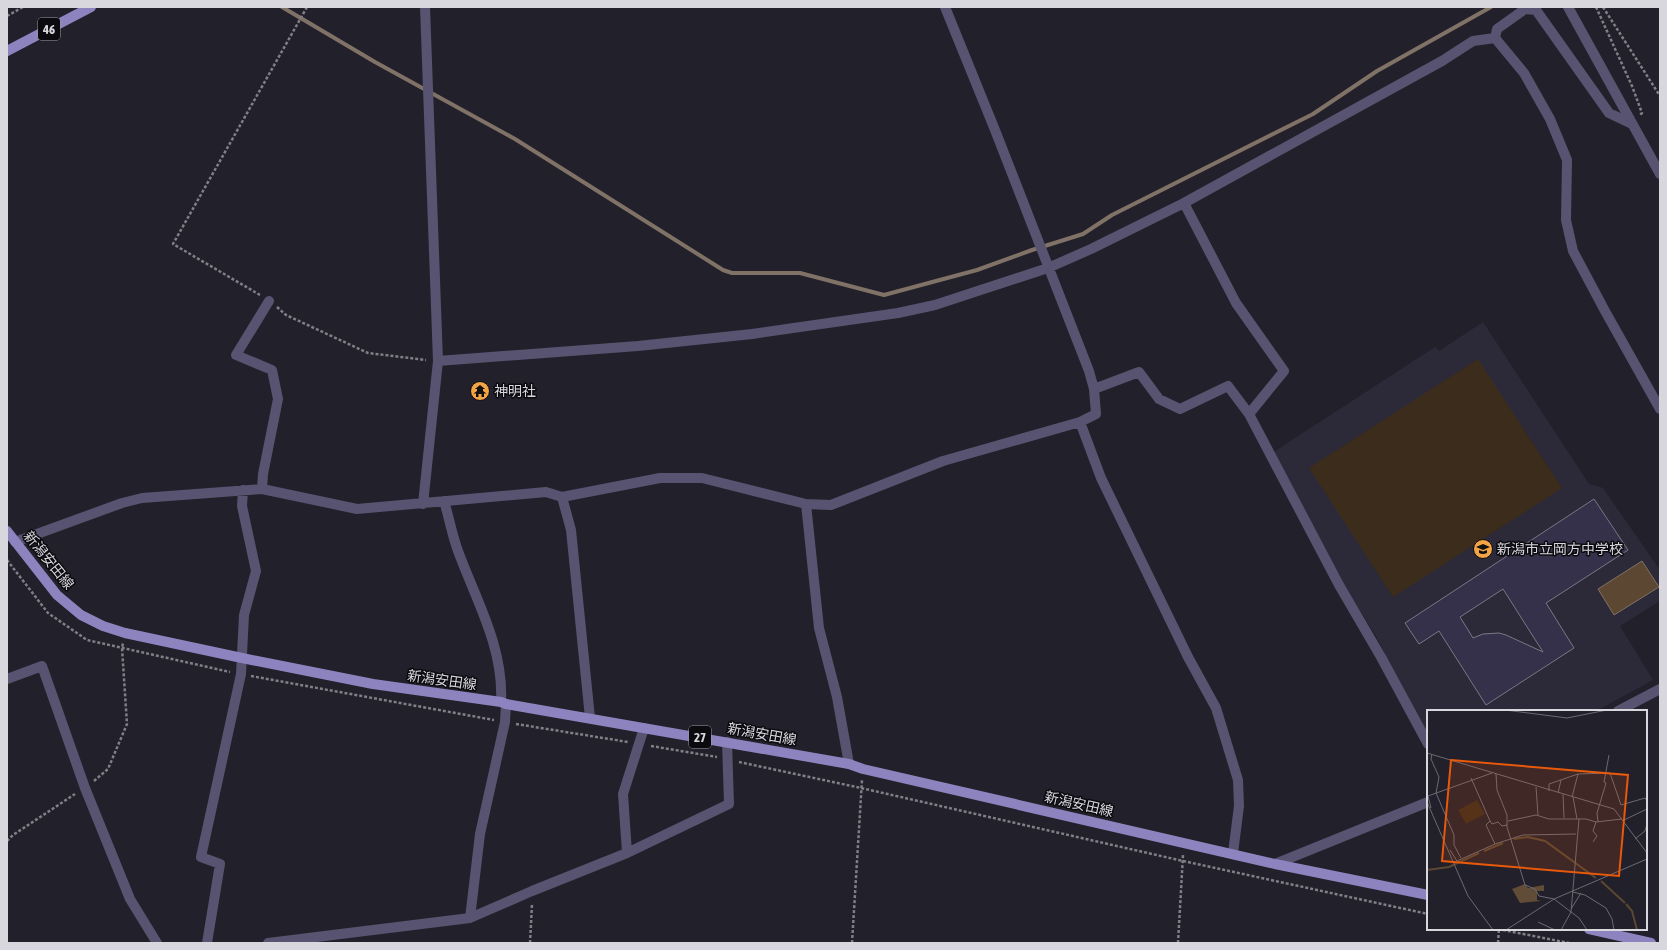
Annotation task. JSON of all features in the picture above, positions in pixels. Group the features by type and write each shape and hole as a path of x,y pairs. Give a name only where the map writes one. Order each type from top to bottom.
{"main road":[{"name":"46","path":"7,51 91,7"},
{"name":"新潟安田線","path":"7,531 57,596 81,615 103,626 125,633 373,684 503,703 849,764 863,769 1233,853 1275,864 1427,895"},
{"path":"1593,930 1651,943"}],"street":[{"path":"423,504 438,361 425,7"},
{"path":"15,542 122,503 142,498 262,489 357,509 546,492 562,497 660,478 702,478 806,504 831,505 943,461 1080,422 1096,414 1094,389 1089,371 995,130 945,7"},
{"path":"1568,7 1660,174"},
{"path":"1495,38 1497,29 1525,9 1536,10 1609,113 1632,124"},
{"path":"438,361 638,346 752,334 898,314 934,305 1048,268 1091,249 1184,203 1442,61 1473,41 1495,38"},
{"path":"1495,38 1524,73 1550,119 1568,160 1566,220 1573,251 1660,409"},
{"path":"1184,203 1236,303 1284,371 1249,414"},
{"path":"262,489 262,474 278,399 272,370 236,355 269,301"},
{"path":"1094,389 1139,372 1159,399 1180,408 1228,386 1249,414 1338,585 1381,657 1427,742"},
{"path":"1080,422 1101,478 1188,658 1216,708 1238,780 1239,806 1233,853"},
{"path":"207,943 220,864 201,857 241,674 244,615 256,571 242,506 243,490"},
{"path":"562,497 571,530 590,718"},
{"path":"444,501 458,549 494,643 500,672 505,722 480,834 470,918"},
{"path":"806,504 819,628 837,697 849,764"},
{"path":"7,679 42,666 85,788 130,899 157,943"},
{"path":"1620,710 1660,689"},
{"path":"627,853 623,794 644,728"},
{"path":"268,943 470,918 532,891 627,853 729,804 727,742"},
{"path":"1275,864 1427,802"}],"path":[{"path":"7,16 23,7"},
{"path":"1596,7 1632,86 1642,113 1632,124"},
{"path":"1603,7 1660,96"},
{"path":"306,8 173,244 269,301 286,315 368,353 438,361"},
{"path":"7,560 48,613 87,640 241,674 505,722 639,743 727,759 1427,914"},
{"path":"7,841 13,835 85,788 108,769 127,724 122,648 125,633"},
{"path":"852,943 863,769"},
{"path":"1178,943 1184,842"},
{"path":"530,943 532,891"},
{"path":"1498,943 1499,930"},
{"path":"1504,930 1569,943"}],"shaded area":[{"name":"新潟市立岡方中学校","path":"1483,322 1589,484 1603,488 1660,570 1660,601 1620,626 1653,680 1598,710 1427,710 1427,735 1376,636 1308,528 1272,453 1435,347 1439,351"},
{"path":"1478,359 1562,488 1393,597 1309,468"},
{"path":"1642,561 1659,587 1614,615 1598,589"}],"building":[{"path":"1594,499 1628,550 1546,603 1574,648 1486,705 1439,631 1419,644 1405,623","holes":["1503,589 1543,652 1499,633 1483,634 1473,638 1460,617"]}],"waterway":[{"path":"282,7 375,62 515,139 723,270 732,273 800,273 884,295 977,270 1032,250 1083,234 1112,215 1313,114 1377,71 1491,7"}],"place":[{"name":"神明社","path":"480,391"},
{"name":"新潟市立岡方中学校","path":"1483,549"}]}
